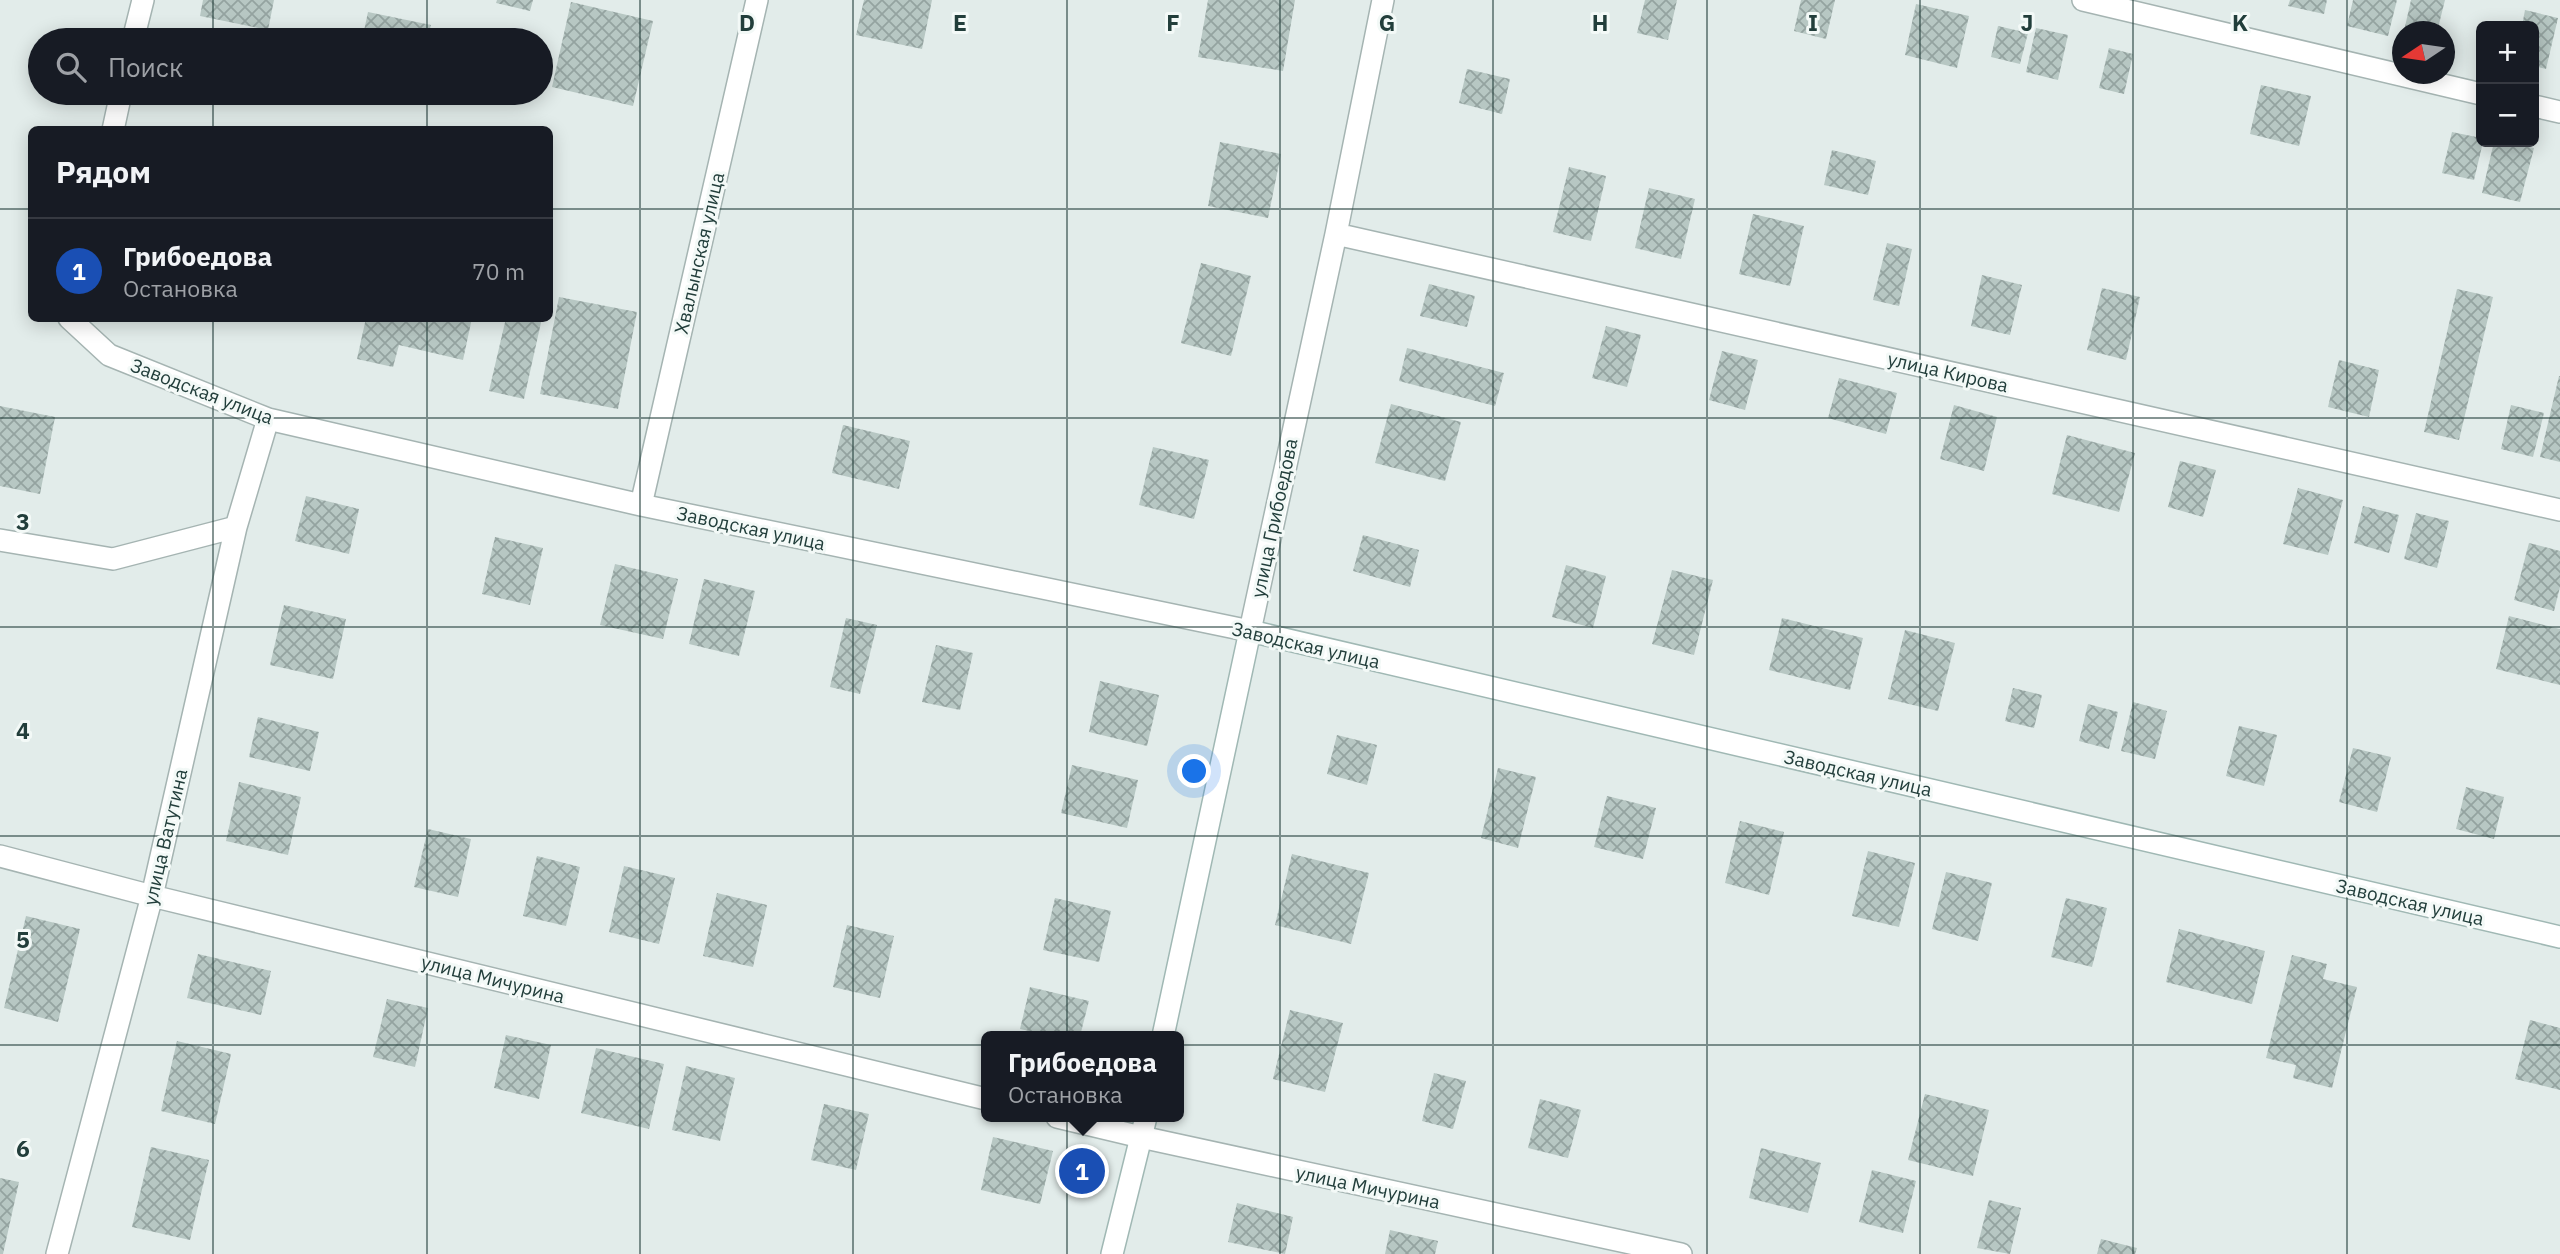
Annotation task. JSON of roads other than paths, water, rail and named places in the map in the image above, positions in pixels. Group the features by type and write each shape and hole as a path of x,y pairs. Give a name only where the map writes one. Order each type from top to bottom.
{"street":[{"path":"137,28 143,0"},
{"name":"Хвалынская улица","path":"640,505 757,0"},
{"name":"улица Грибоедова","path":"1164,1031 1336,234 1383,0"},
{"path":"2083,0 2476,93"},
{"path":"114,126 118,105"},
{"path":"2539,107 2560,112"},
{"name":"улица Кирова","path":"1336,234 2560,510"},
{"name":"Заводская улица","path":"72,322 109,355 268,419 640,505 1250,631 2560,937"},
{"name":"улица Ватутина","path":"57,1254 152,896 236,527 268,419"},
{"path":"0,540 113,559 236,527"},
{"name":"улица Мичурина","path":"0,856 152,896 981,1099"},
{"name":"улица Мичурина","path":"1100,1122 1143,1127 1681,1254"},
{"path":"1112,1254 1143,1127"}],"place":[{"name":"Грибоедова","path":"1082,1171"}]}
